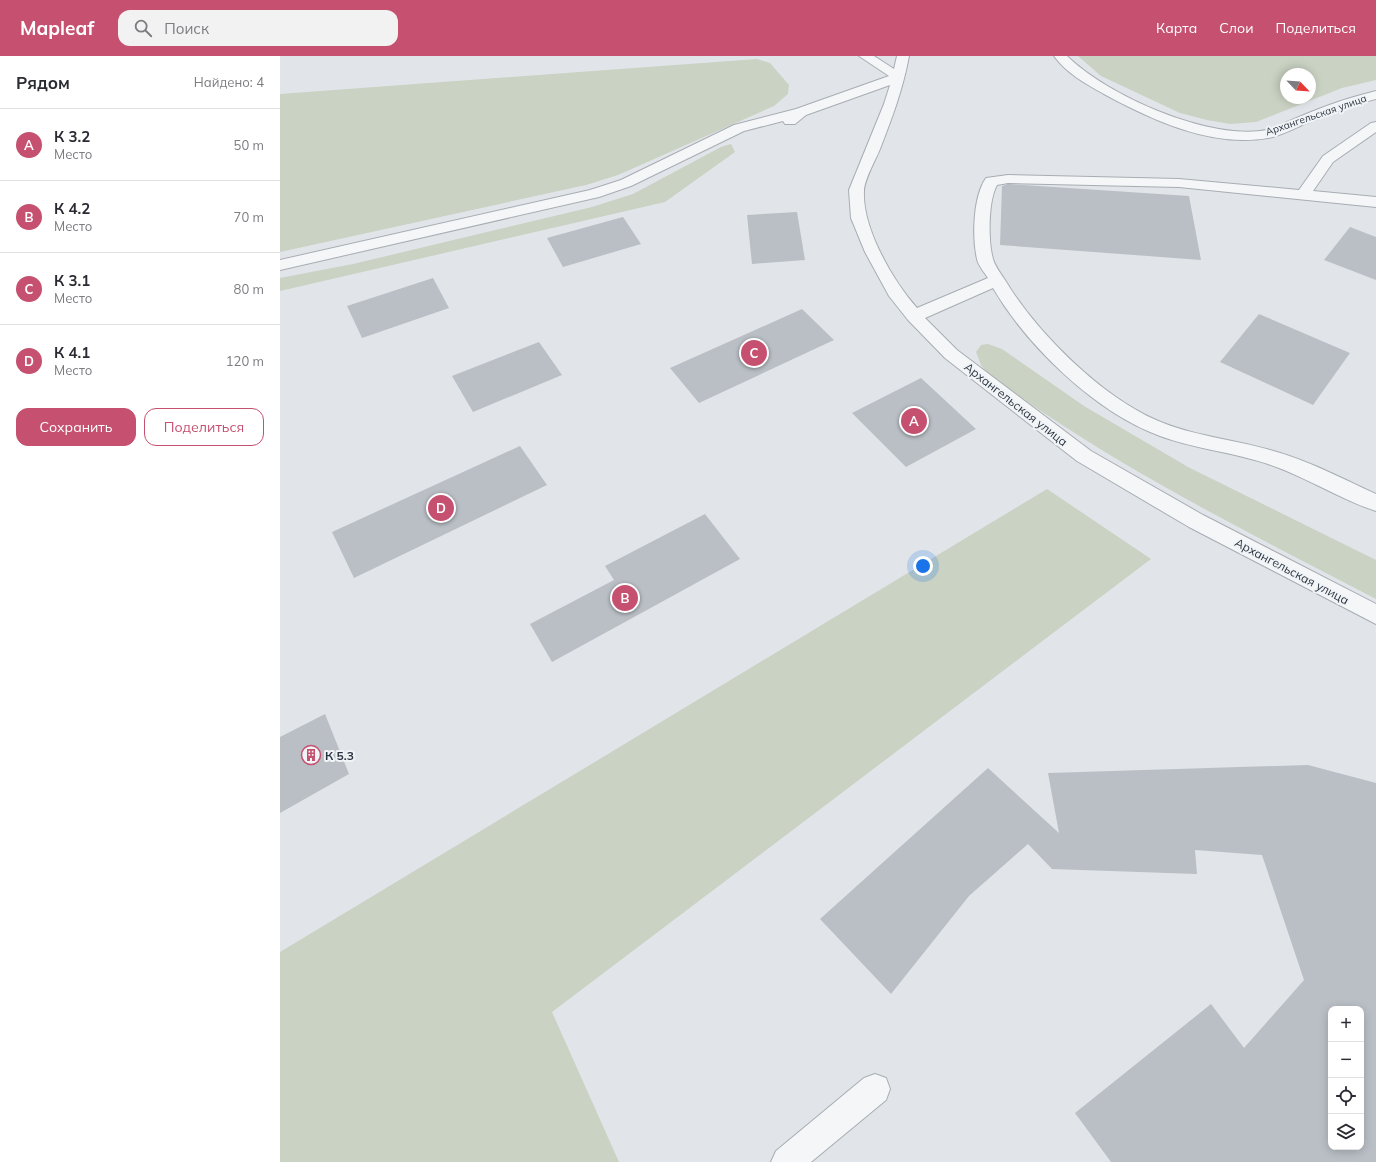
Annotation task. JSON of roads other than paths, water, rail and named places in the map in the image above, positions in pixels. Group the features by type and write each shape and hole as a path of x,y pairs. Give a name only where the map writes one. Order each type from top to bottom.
{"street":[{"path":"865,56 899,77"},
{"name":"Архангельская улица","path":"903,56 899,77 891,104 856,190 859,218 873,252 897,296 951,354 1084,456 1196,521 1376,615"},
{"name":"Архангельская улица","path":"1060,56 1079,73 1099,86 1168,119 1201,130 1232,135 1268,134 1359,98 1376,94"},
{"path":"280,265 594,194 626,183 739,128 801,112 899,77"},
{"path":"779,130 801,112"},
{"path":"1302,196 1328,159 1376,126"},
{"path":"1376,202 1179,183 1016,179 991,180 986,190 982,218 985,260 1009,301 1019,314 1080,379 1111,403 1134,418 1167,432 1284,462 1376,504"},
{"path":"914,316 997,280"},
{"path":"788,1162 875,1089"}],"place":[{"name":"К 3.1","path":"754,353"},
{"name":"К 3.2","path":"914,421"},
{"name":"К 4.1","path":"441,508"},
{"name":"К 4.2","path":"625,598"},
{"name":"К 5.3","path":"311,755"}]}
